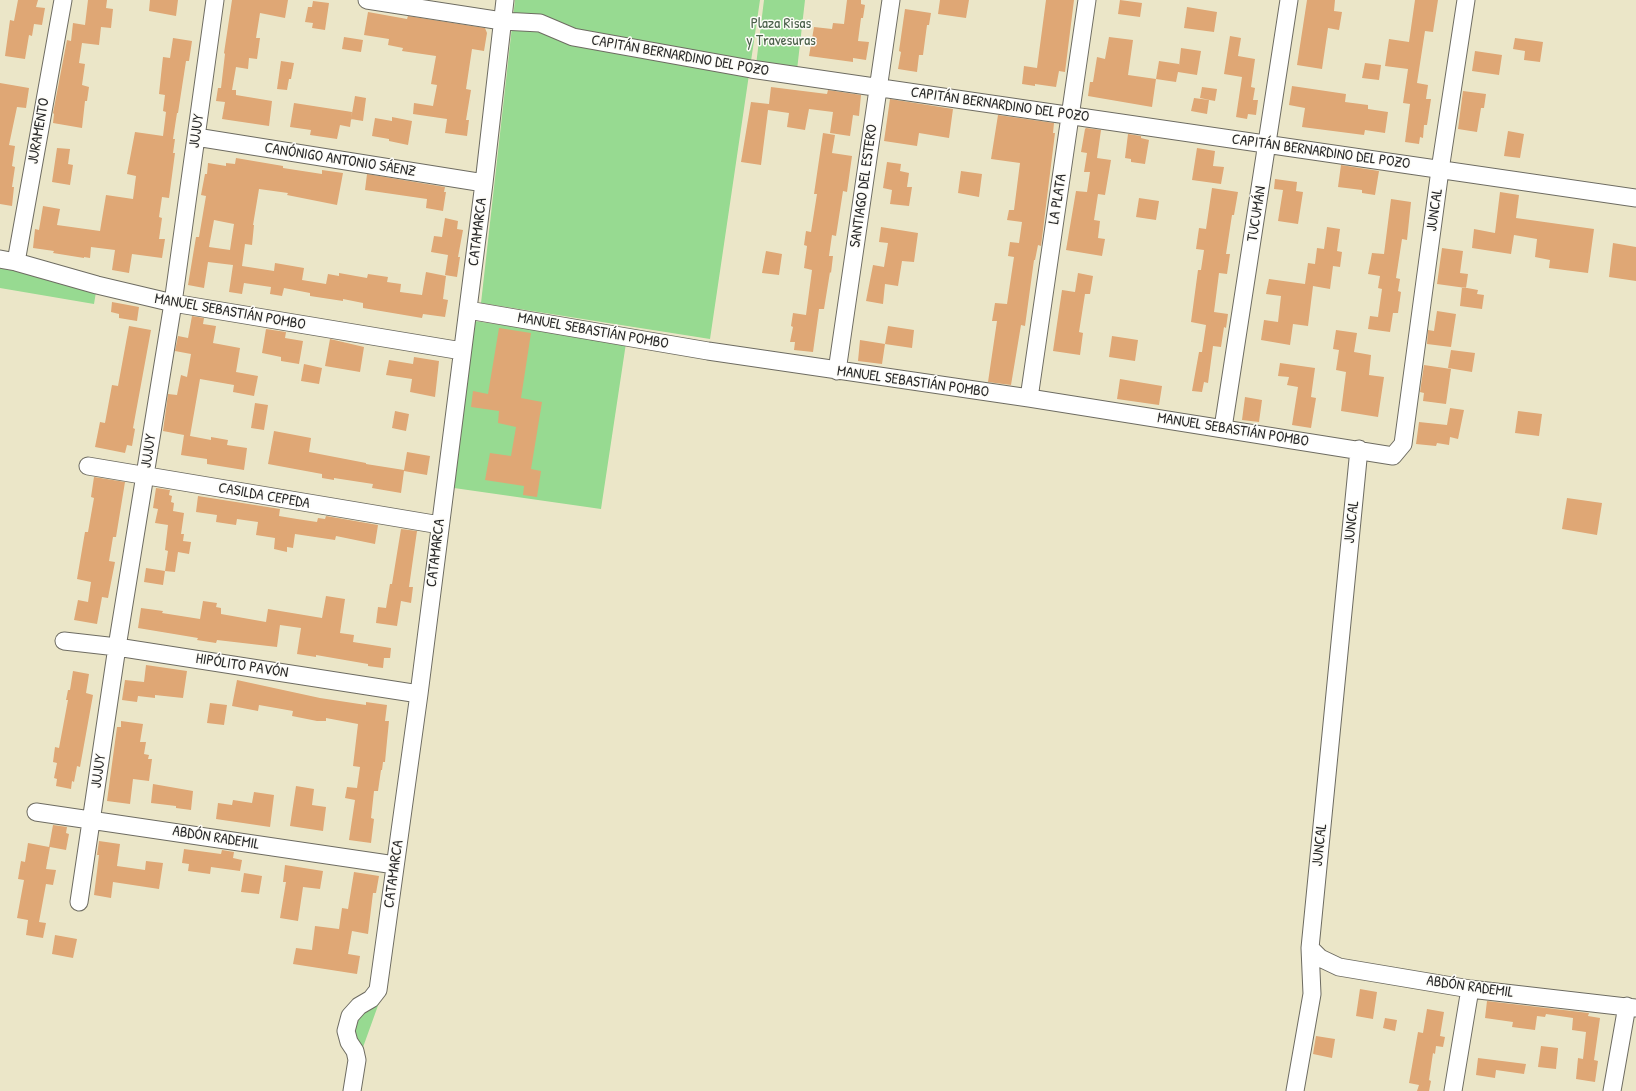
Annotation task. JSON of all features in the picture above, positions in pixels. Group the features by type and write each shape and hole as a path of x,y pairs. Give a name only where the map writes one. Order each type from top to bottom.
{"street":[{"name":"JURAMENTO","path":"8,260 63,0"},
{"name":"JUJUY","path":"79,902 117,647 173,303 215,0"},
{"name":"CAPITÁN BERNARDINO DEL POZO","path":"367,0 502,21 540,23 573,37 751,69 1636,198"},
{"name":"CATAMARCA","path":"352,1091 357,1060 346,1031 350,1016 359,1006 371,999 378,990 419,694 484,183 505,0"},
{"name":"SANTIAGO DEL ESTERO","path":"837,371 891,0"},
{"name":"LA PLATA","path":"1029,398 1087,0"},
{"name":"TUCUMÁN","path":"1223,428 1289,0"},
{"name":"JUNCAL","path":"1295,1091 1312,994 1310,948 1359,449 1393,456 1403,444 1440,170 1466,0"},
{"name":"CANÓNIGO ANTONIO SÁENZ","path":"196,138 484,183"},
{"name":"MANUEL SEBASTIÁN POMBO","path":"8,260 97,286 173,303 462,351"},
{"name":"MANUEL SEBASTIÁN POMBO","path":"468,310 708,351 1029,398 1359,449"},
{"name":"CASILDA CEPEDA","path":"88,466 440,525"},
{"name":"HIPÓLITO PAVÓN","path":"64,641 117,647 419,694"},
{"name":"ABDÓN RADEMIL","path":"36,812 395,865"},
{"name":"ABDÓN RADEMIL","path":"1310,948 1320,958 1339,968 1470,989 1632,1007"},
{"path":"1453,1091 1470,989"},
{"path":"1612,1091 1632,1007"}],"green space":[{"path":"515,0 760,0 710,339 481,303"},
{"name":"Plaza Risas y Travesuras","path":"764,0 805,0 797,70 756,65"},
{"path":"0,267 18,270 96,292 94,304 0,288"},
{"path":"475,321 626,343 601,509 454,488"},
{"path":"380,1000 362,1050 352,1030 355,1020"}],"building":[{"path":"18,0 38,0 36,7 45,8 42,25 34,24 32,36 29,35 25,59 5,56 10,20 14,21"},
{"path":"88,0 107,0 106,8 113,9 111,28 101,27 99,45 82,43 79,63 85,64 82,85 89,87 87,101 85,101 82,128 53,123 53,113 67,40 71,41 73,23 85,25"},
{"path":"150,0 178,0 176,16 149,11"},
{"path":"232,0 288,0 285,18 260,13 256,38 260,38 257,59 249,58 248,69 236,67 232,90 236,90 236,95 272,101 269,126 222,119 225,102 216,101 218,88 221,88 224,53"},
{"path":"847,0 861,0 861,4 865,5 863,18 861,18 858,41 869,42 866,60 853,58 853,62 809,56 814,27 832,29 833,23 844,24"},
{"path":"940,0 969,0 966,18 938,14"},
{"path":"1046,0 1074,0 1065,72 1059,71 1056,87 1022,84 1024,66 1037,68"},
{"path":"1120,0 1142,3 1140,17 1118,14"},
{"path":"1307,0 1335,0 1334,11 1342,12 1339,30 1328,28 1322,69 1297,65"},
{"path":"1415,0 1438,0 1433,32 1425,31 1417,83 1428,85 1426,99 1431,99 1427,125 1424,125 1423,138 1420,137 1419,144 1405,142 1410,104 1403,103 1408,69 1385,66 1389,39 1409,42"},
{"path":"313,1 329,3 325,30 312,28 313,23 305,22 308,7 312,7"},
{"path":"1187,7 1217,12 1214,32 1184,28"},
{"path":"905,9 931,13 929,25 927,25 923,55 919,55 917,72 898,69"},
{"path":"368,12 407,19 408,16 485,28 487,33 484,51 472,49 466,89 471,90 466,120 469,120 467,136 445,133 447,119 413,114 414,103 433,106 437,85 431,84 436,56 402,51 403,48 388,45 389,39 364,35"},
{"path":"1230,36 1241,38 1238,56 1255,59 1251,87 1255,88 1253,100 1258,100 1256,115 1248,114 1247,119 1236,117 1242,77 1224,74"},
{"path":"344,37 363,40 361,52 342,49"},
{"path":"1109,37 1133,40 1128,75 1156,79 1152,107 1088,96 1090,82 1093,82 1097,57 1105,59"},
{"path":"173,38 192,41 189,61 186,61 173,139 175,139 173,153 175,153 169,198 162,197 159,217 162,218 159,239 165,239 162,258 132,254 129,273 112,270 115,250 91,247 90,258 84,258 33,248 35,229 39,230 43,206 60,209 57,225 100,231 106,195 133,199 136,176 127,174 135,132 163,136 166,112 163,111 165,95 159,94 163,57 170,58"},
{"path":"1515,38 1543,42 1540,62 1524,60 1525,51 1513,49"},
{"path":"1181,48 1201,51 1197,75 1178,72 1176,82 1156,79 1159,61 1179,64 1179,66"},
{"path":"1475,51 1502,55 1499,75 1472,71"},
{"path":"281,61 294,63 287,90 277,89"},
{"path":"1365,63 1381,65 1379,80 1362,78"},
{"path":"0,83 29,88 26,108 17,107 9,145 15,146 12,166 15,167 12,187 14,187 12,206 0,204"},
{"path":"1292,86 1346,94 1345,102 1368,105 1368,109 1388,112 1385,133 1365,130 1364,135 1302,127 1305,108 1289,105"},
{"path":"771,87 827,94 828,90 861,95 859,116 853,115 850,136 830,133 833,112 809,109 805,130 787,127 789,113 768,110 761,165 741,162 751,102 769,104"},
{"path":"1202,87 1217,89 1215,101 1200,98"},
{"path":"1463,91 1486,94 1484,108 1481,108 1477,132 1458,129"},
{"path":"355,96 366,98 363,121 351,119"},
{"path":"1194,98 1209,100 1207,114 1191,111"},
{"path":"890,99 953,109 949,138 919,133 917,146 884,141"},
{"path":"294,103 352,112 350,127 340,125 337,139 310,135 311,130 290,127"},
{"path":"998,115 1054,123 1053,133 1055,133 1041,246 1038,245 1034,260 1025,326 1021,325 1011,385 988,382 997,321 992,321 995,303 1007,304 1014,257 1008,256 1010,242 1019,243 1022,222 1007,220 1009,210 1014,210 1020,163 991,159"},
{"path":"392,117 412,121 408,145 389,141 389,139 372,136 375,118 392,121"},
{"path":"1086,128 1101,130 1097,158 1111,160 1105,195 1098,194 1094,220 1100,221 1098,238 1105,239 1102,256 1066,250 1076,191 1087,192 1090,172 1084,172 1087,153 1081,152"},
{"path":"1508,131 1524,134 1520,158 1504,156"},
{"path":"823,133 835,135 832,153 852,156 847,192 843,191 836,236 832,235 829,256 833,256 831,273 830,272 824,309 819,309 813,352 794,350 795,342 790,342 793,327 791,326 793,313 806,315 812,270 804,268 807,246 804,245 806,231 811,232 817,194 814,194"},
{"path":"1128,134 1141,136 1141,138 1149,140 1145,164 1131,162 1131,159 1125,158"},
{"path":"57,148 70,149 68,164 73,165 70,185 52,182"},
{"path":"1197,148 1215,151 1213,166 1224,167 1221,184 1192,180"},
{"path":"236,158 283,166 283,168 322,174 322,170 343,173 337,205 287,195 288,193 259,189 253,225 252,245 245,244 242,266 274,271 275,263 304,268 302,280 326,284 328,274 339,276 339,273 367,278 368,274 388,277 387,282 401,284 400,292 422,295 426,272 446,276 443,299 448,300 445,317 423,314 422,318 363,308 363,303 343,299 343,301 310,296 310,293 284,288 282,296 270,294 271,287 244,283 242,294 229,292 233,265 208,262 204,288 188,285 196,237 199,237 206,196 201,195 205,174 207,174 208,163 226,166 226,163 235,164","holes":["214,220 234,224 230,250 209,247"]},
{"path":"887,162 901,164 900,171 909,173 907,187 912,187 909,206 890,204 892,190 883,188"},
{"path":"1341,165 1379,171 1375,195 1362,193 1362,190 1338,187"},
{"path":"961,171 982,174 979,197 958,193"},
{"path":"367,174 445,187 444,192 446,192 443,211 426,208 427,199 365,190"},
{"path":"1275,179 1297,182 1296,191 1303,192 1298,224 1278,221 1283,190 1274,189"},
{"path":"1212,188 1238,192 1234,215 1232,215 1226,254 1230,254 1227,274 1219,273 1214,312 1228,314 1226,328 1224,327 1221,347 1213,346 1208,383 1204,382 1202,392 1192,391 1199,352 1202,352 1206,325 1191,322 1198,270 1201,270 1204,250 1196,249 1199,228 1206,229"},
{"path":"1500,192 1519,195 1516,218 1594,229 1588,273 1549,268 1550,260 1535,257 1537,239 1514,235 1511,254 1472,248 1474,229 1495,233"},
{"path":"1139,198 1159,201 1156,220 1136,217"},
{"path":"1391,199 1411,202 1407,240 1402,239 1396,278 1400,279 1398,291 1401,292 1398,313 1393,313 1390,332 1368,329 1370,316 1378,317 1382,289 1378,288 1380,276 1368,274 1372,253 1384,254"},
{"path":"445,218 458,221 457,229 463,230 458,257 460,257 457,277 445,275 448,255 431,252 434,236 442,237"},
{"path":"881,227 918,233 914,262 902,261 898,286 885,284 883,304 866,301 873,265 884,267 888,243 879,242"},
{"path":"1327,227 1340,229 1337,251 1342,252 1340,267 1333,266 1330,289 1313,286 1308,326 1293,324 1290,345 1261,340 1264,320 1278,322 1281,296 1266,294 1269,279 1305,284 1308,263 1315,264 1317,248 1324,249"},
{"path":"1613,243 1636,247 1636,281 1609,277"},
{"path":"1442,248 1463,251 1460,273 1468,274 1466,288 1437,284"},
{"path":"766,251 782,254 779,275 762,273"},
{"path":"1078,273 1093,276 1090,294 1085,294 1079,332 1083,333 1080,355 1053,351 1062,290 1075,292"},
{"path":"1462,287 1478,290 1477,294 1484,295 1482,309 1460,306"},
{"path":"112,302 139,307 137,321 119,318 119,314 111,312"},
{"path":"1437,311 1456,314 1451,347 1427,344 1428,330 1434,331"},
{"path":"192,316 204,318 203,324 216,326 213,343 240,348 236,372 258,376 254,396 233,392 234,385 200,379 190,436 211,440 211,437 228,440 227,445 247,448 244,470 207,464 207,459 181,455 184,435 163,431 168,394 177,395 181,375 187,377 191,354 175,351 178,336 188,338"},
{"path":"129,326 151,330 133,428 135,429 132,446 127,445 125,453 95,447 100,422 105,423 112,385 118,386"},
{"path":"888,326 914,330 912,348 885,344"},
{"path":"499,328 531,333 521,398 542,402 531,469 541,471 537,497 523,495 524,486 485,480 490,453 511,456 516,427 498,423 499,411 471,407 473,391 488,394"},
{"path":"266,329 286,332 285,338 303,341 299,364 281,361 281,357 262,353"},
{"path":"1336,330 1357,333 1354,352 1371,355 1369,375 1384,377 1378,417 1341,411 1346,372 1336,370 1339,350 1333,349"},
{"path":"1112,336 1138,340 1135,361 1109,357"},
{"path":"330,339 364,347 360,372 325,366"},
{"path":"860,340 885,344 882,364 858,361"},
{"path":"1451,350 1475,353 1472,372 1448,368"},
{"path":"414,357 439,361 435,397 410,392 412,379 386,375 389,360 413,364"},
{"path":"1280,363 1315,368 1311,397 1316,398 1311,428 1292,425 1298,387 1287,385 1289,377 1278,376"},
{"path":"304,364 322,368 319,384 301,381"},
{"path":"1424,365 1451,369 1446,404 1423,401 1424,393 1420,392"},
{"path":"1120,379 1162,386 1159,405 1117,399"},
{"path":"1245,397 1262,400 1259,422 1242,420"},
{"path":"255,403 268,405 264,430 251,428"},
{"path":"1450,408 1464,410 1458,439 1450,437 1449,445 1437,443 1436,446 1416,444 1419,422 1447,425"},
{"path":"395,411 409,414 406,431 392,428"},
{"path":"1518,411 1542,414 1539,436 1515,433"},
{"path":"274,431 311,438 309,452 366,464 404,470 407,452 430,456 427,475 404,471 401,493 372,488 373,484 334,478 334,480 322,478 322,474 268,464"},
{"path":"94,477 125,482 116,537 113,537 109,561 115,562 108,598 102,597 97,624 74,620 78,600 88,602 91,582 77,579 85,532 88,532 94,498 91,497"},
{"path":"156,488 170,490 169,495 172,496 171,502 174,503 173,511 184,513 181,534 184,534 183,541 191,542 189,554 178,552 175,572 165,571 168,551 165,550 168,525 155,523 158,509 153,508"},
{"path":"198,496 280,509 279,516 297,519 317,522 318,518 325,519 326,516 378,525 375,544 336,536 335,540 295,534 293,548 287,547 287,552 274,549 275,538 256,535 258,522 237,519 236,525 216,522 217,515 196,512"},
{"path":"1567,498 1602,503 1597,535 1562,529"},
{"path":"401,529 417,531 409,587 413,587 411,603 401,601 397,626 376,623 378,607 386,608 390,584 392,584"},
{"path":"146,568 165,571 163,585 144,582"},
{"path":"326,596 345,599 340,633 354,635 353,642 391,648 390,658 384,658 383,668 316,655 316,657 297,654 301,628 280,625 277,647 217,640 216,643 197,640 198,638 138,628 141,608 200,619 203,601 217,603 216,607 221,608 221,614 266,622 268,609 322,618"},
{"path":"146,665 187,671 183,698 155,695 155,698 138,696 137,702 122,700 125,680 144,682"},
{"path":"73,671 89,674 86,693 93,695 80,767 77,766 71,789 56,786 57,779 54,778 57,763 53,762 55,747 59,748 68,700 66,700 68,690 70,690"},
{"path":"237,680 320,698 366,705 366,702 387,705 385,721 389,721 385,762 383,762 381,770 378,791 374,791 371,818 374,819 371,843 349,840 355,800 345,798 347,787 357,788 360,767 353,766 358,724 326,718 326,721 317,721 292,716 293,711 259,705 258,711 232,706"},
{"path":"210,703 227,705 224,725 207,723"},
{"path":"121,721 143,724 140,742 146,742 144,754 149,755 148,759 152,759 149,781 133,779 130,804 107,801 117,727 121,727"},
{"path":"153,784 193,791 191,810 176,808 176,806 151,803"},
{"path":"296,786 314,789 312,805 326,807 323,831 290,826"},
{"path":"254,792 274,795 270,827 216,819 218,803 232,805 233,800 252,803"},
{"path":"53,825 67,827 66,833 69,834 66,850 50,847 46,869 56,870 53,885 46,884 39,922 46,923 43,938 26,935 28,920 17,918 24,880 18,879 21,861 25,862 28,843 49,847"},
{"path":"99,841 120,844 117,866 145,870 146,861 163,863 159,889 113,882 111,898 94,895 99,855 97,855"},
{"path":"184,849 221,854 222,850 234,852 233,858 242,860 240,871 211,867 210,874 188,871 189,864 182,863"},
{"path":"285,865 323,871 320,889 303,887 298,921 280,918 286,882 283,882"},
{"path":"354,872 379,876 376,893 373,893 368,934 352,931 348,954 360,956 357,974 293,964 296,948 312,950 315,926 339,929 342,908 348,909"},
{"path":"244,873 262,876 259,894 241,892"},
{"path":"55,935 77,939 73,958 52,954"},
{"path":"1360,989 1377,992 1373,1019 1356,1016"},
{"path":"1487,1001 1589,1013 1588,1016 1600,1018 1594,1060 1598,1061 1595,1082 1576,1079 1578,1058 1583,1059 1586,1032 1572,1030 1573,1018 1546,1014 1545,1017 1537,1016 1535,1030 1512,1027 1513,1022 1485,1018"},
{"path":"1427,1009 1444,1012 1440,1036 1445,1037 1443,1047 1436,1046 1435,1054 1433,1053 1429,1091 1417,1091 1419,1085 1409,1083 1418,1032 1423,1033"},
{"path":"1385,1018 1397,1020 1395,1031 1383,1028"},
{"path":"1316,1036 1335,1039 1332,1058 1313,1054"},
{"path":"1541,1046 1558,1048 1556,1069 1538,1067"},
{"path":"1478,1058 1526,1064 1524,1074 1496,1070 1495,1078 1476,1075"}]}
